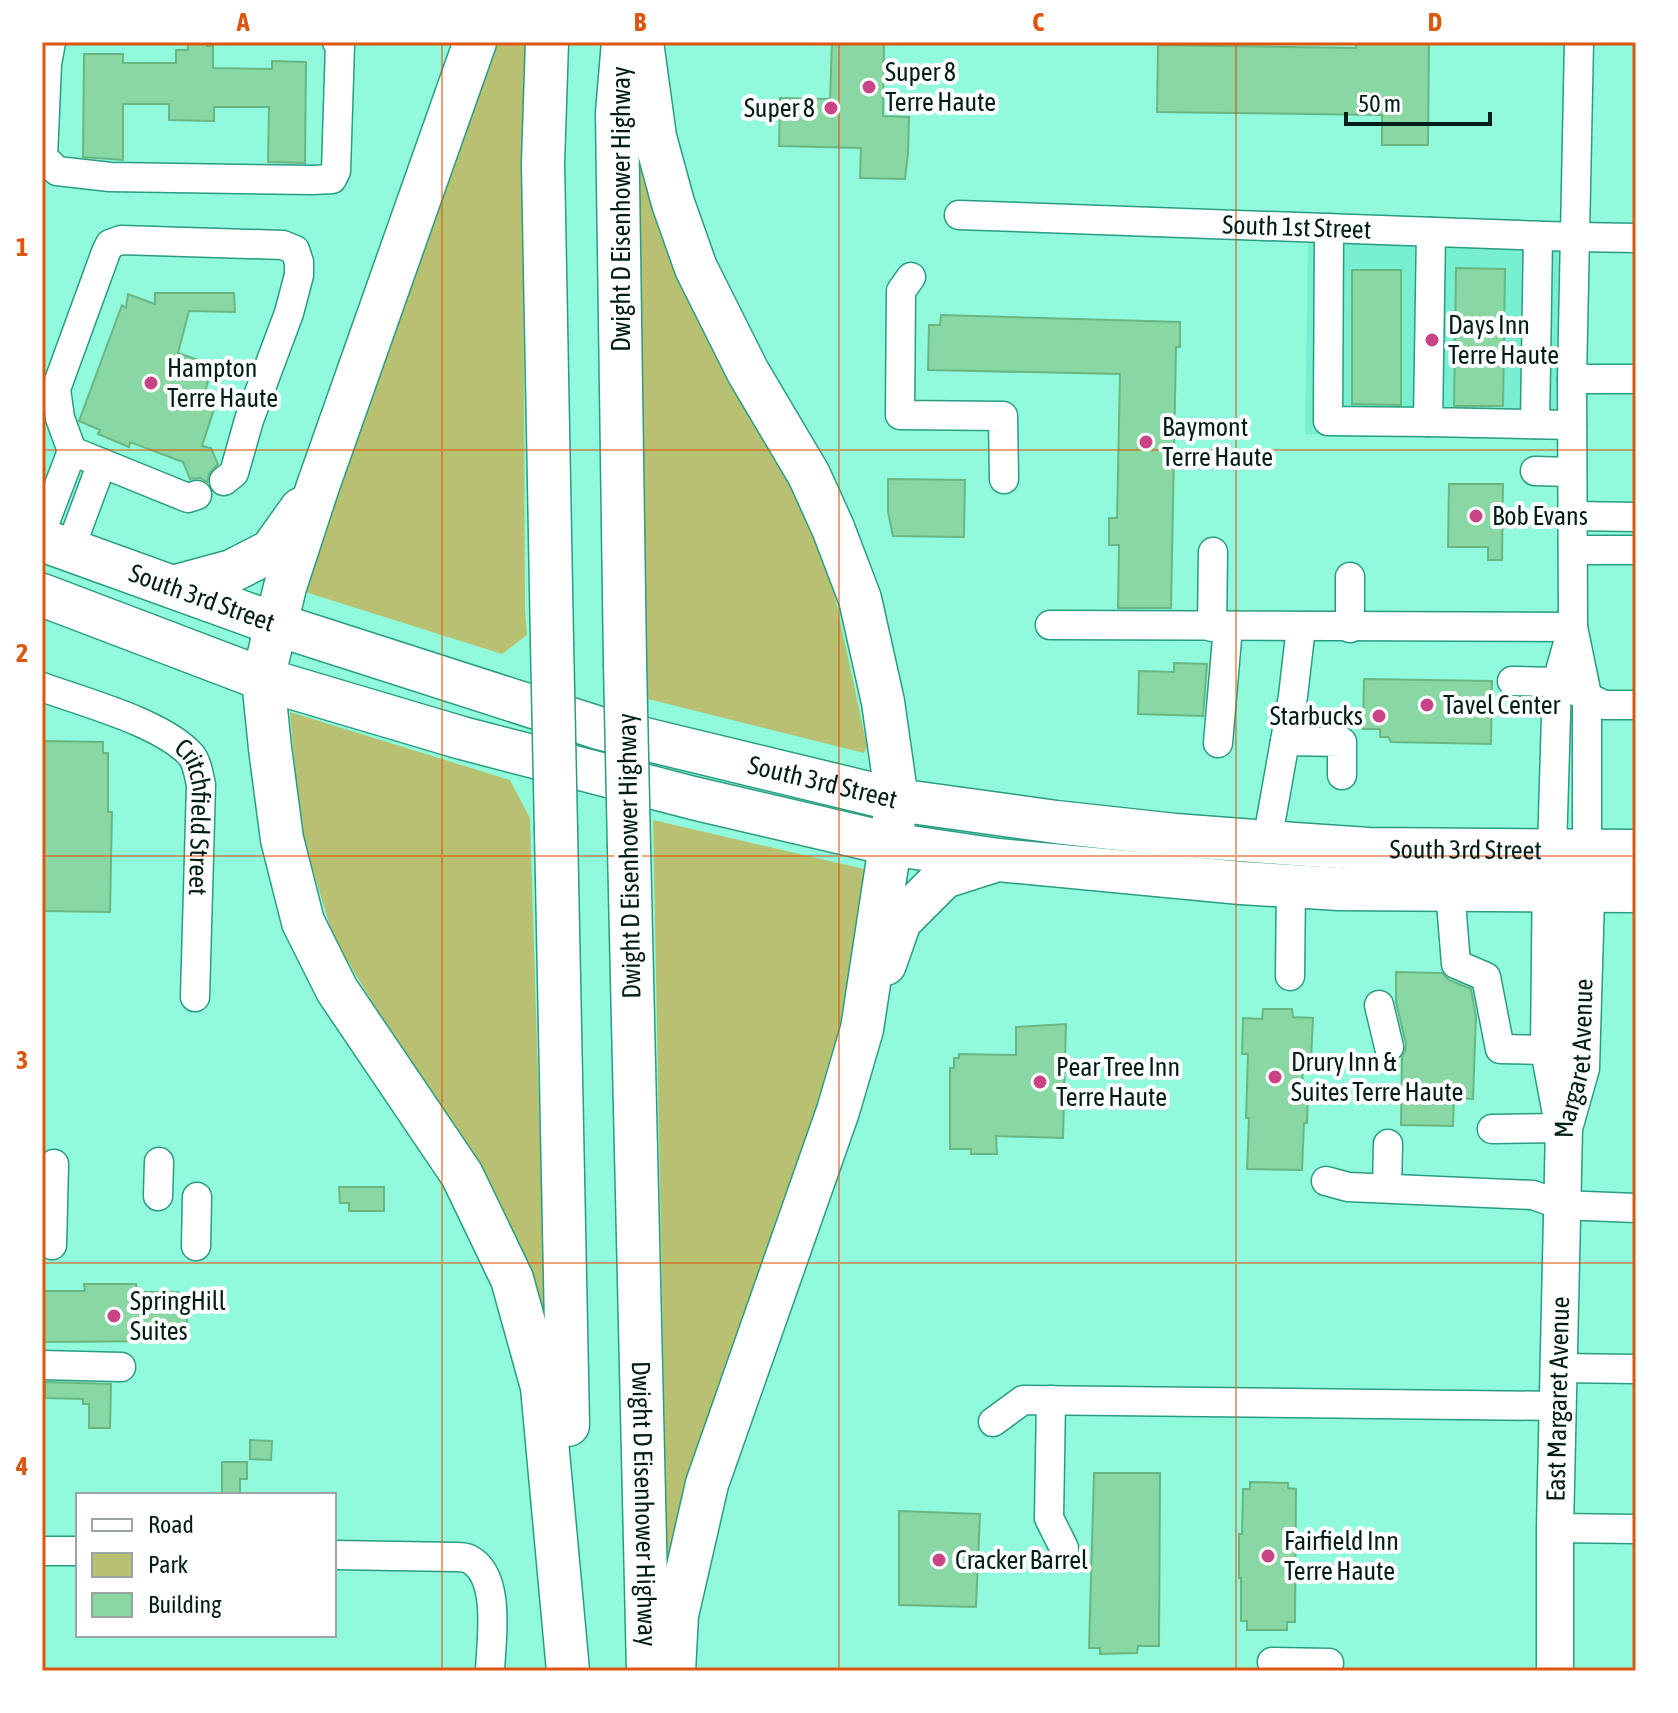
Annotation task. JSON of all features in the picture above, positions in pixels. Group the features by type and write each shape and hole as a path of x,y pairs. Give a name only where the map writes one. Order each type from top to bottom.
{"highway":[{"path":"475,42 318,486 275,624 263,679 282,839 303,922 337,990 462,1175 512,1279 542,1387 570,1671"},
{"path":"547,42 543,163 570,1671"},
{"name":"Dwight D Eisenhower Highway","path":"623,42 617,113 625,663 648,1671"},
{"path":"642,42 655,137 673,203 696,268 748,372 809,475 833,528 860,599 883,702 897,800 862,1029"},
{"path":"173,587 232,571 271,551 318,486"},
{"name":"South 3rd Street","path":"51,540 275,624 599,728 897,800 1175,835 1368,849 1569,870 1636,891"},
{"name":"South 3rd Street","path":"42,595 263,679 462,738 693,798 890,844 998,860 1339,889 1450,890 1569,870 1636,851"},
{"path":"674,1671 677,1615 707,1484 838,1111 862,1029 900,921 944,877 998,860"}],"main road":[{"name":"Margaret Avenue","path":"1564,1128 1549,1050 1569,870"},
{"name":"Margaret Avenue","path":"1564,1128 1581,1068 1569,870"},
{"name":"East Margaret Avenue","path":"1555,1671 1564,1128"}],"street":[{"path":"51,42 47,64 43,157 50,179 332,179 337,155 340,45 337,42"},
{"name":"Margaret Avenue","path":"1569,870 1587,695 1573,627 1571,472 1579,42"},
{"name":"South 1st Street","path":"959,215 1636,238"},
{"path":"1329,228 1328,421 1572,425"},
{"path":"1428,422 1431,232"},
{"path":"1535,424 1538,236"},
{"path":"51,540 72,451 51,378 110,244 121,240 283,245 295,250 299,275 289,313 249,420 234,473 224,481"},
{"path":"911,277 901,291 900,415 1003,416 1004,479"},
{"path":"1572,379 1636,379"},
{"path":"72,451 188,498 197,495"},
{"path":"51,540 102,463"},
{"path":"1535,471 1571,472"},
{"path":"1572,516 1636,517"},
{"path":"1573,550 1636,550"},
{"path":"1213,552 1220,627 1218,743"},
{"path":"1350,577 1350,628"},
{"path":"1050,625 1573,627"},
{"path":"1267,842 1301,627"},
{"name":"Margaret Avenue","path":"1569,870 1557,682 1573,627"},
{"path":"1512,681 1557,682 1604,705 1635,711"},
{"name":"Critchfield Street","path":"42,687 139,722 171,737 193,757 201,785 195,997"},
{"path":"1285,741 1342,742 1342,775"},
{"path":"1290,976 1291,886"},
{"path":"1450,890 1456,964 1486,977 1500,1049 1549,1050"},
{"path":"1379,1005 1389,1047"},
{"path":"1492,1129 1564,1128"},
{"path":"1387,1188 1388,1144"},
{"path":"158,1196 159,1162"},
{"path":"52,1245 54,1164"},
{"path":"1326,1181 1348,1187 1533,1195 1561,1205 1636,1208"},
{"path":"196,1246 197,1197"},
{"path":"42,1365 121,1367"},
{"path":"1558,1368 1636,1369"},
{"path":"993,1422 1023,1400 1558,1406"},
{"path":"1051,1400 1049,1518 1064,1548"},
{"path":"1555,1528 1636,1529"},
{"path":"42,1551 76,1551"},
{"path":"336,1555 469,1559 481,1570 489,1584 492,1604 490,1671"},
{"path":"1272,1662 1329,1663"}],"shaded area":[{"name":"Days Inn Terre Haute","path":"1308,241 1559,245 1556,435 1305,434"}],"green space":[{"path":"488,42 527,42 523,175 527,635 502,654 302,591"},
{"path":"641,120 748,398 828,564 867,746 864,753 648,699 634,182"},
{"path":"290,712 510,780 530,818 546,1334 420,1083 333,936 300,828"},
{"path":"653,820 873,871 820,1114 681,1552 667,1552"}],"building":[{"path":"188,42 207,42 207,46 213,46 213,68 272,69 272,61 306,62 305,163 268,162 269,107 214,107 214,121 169,120 169,104 123,104 123,160 83,157 84,54 123,54 123,63 176,63 176,50 188,50"},
{"name":"Super 8","path":"832,42 884,42 883,116 909,117 905,179 860,178 861,148 779,146 780,98 830,99"},
{"path":"1356,42 1429,42 1428,145 1382,145 1382,115 1157,112 1158,45 1356,48"},
{"path":"1456,268 1505,269 1503,406 1454,406"},
{"path":"1352,270 1401,270 1401,405 1352,404"},
{"name":"Hampton Terre Haute","path":"155,293 234,293 235,312 189,311 178,353 212,365 203,400 216,403 202,446 211,448 218,464 209,474 207,482 200,478 190,479 183,462 130,442 129,447 98,434 100,430 79,421 122,305 126,308 128,294 155,304"},
{"name":"Baymont Terre Haute","path":"941,315 1180,322 1180,347 1176,347 1171,608 1118,608 1119,545 1109,545 1109,518 1117,518 1120,374 928,370 929,325 940,325"},
{"path":"888,479 965,480 964,537 893,536 888,512"},
{"name":"Bob Evans","path":"1449,484 1503,484 1502,560 1488,560 1488,547 1448,547"},
{"path":"1174,663 1207,664 1203,716 1138,714 1139,671 1174,672"},
{"name":"Tavel Center","path":"1364,679 1492,681 1491,744 1391,742 1388,737 1380,737 1380,729 1363,729"},
{"path":"42,741 103,742 103,753 108,753 108,812 112,812 110,912 42,911"},
{"path":"1396,972 1442,973 1449,980 1471,989 1476,1016 1473,1099 1454,1098 1453,1126 1401,1125 1402,1057 1406,1044 1396,1002"},
{"name":"Drury Inn & Suites Terre Haute","path":"1263,1009 1292,1009 1293,1017 1313,1018 1311,1060 1303,1060 1302,1094 1308,1094 1302,1170 1247,1169 1248,1054 1242,1054 1243,1018 1262,1019"},
{"path":"1066,1024 1063,1138 996,1136 997,1154 971,1154 971,1149 950,1149 950,1068 954,1068 954,1058 959,1058 959,1054 1016,1055 1016,1027"},
{"path":"339,1187 384,1187 384,1211 349,1211 349,1203 340,1203"},
{"name":"SpringHill Suites","path":"84,1284 136,1284 137,1292 178,1292 178,1297 187,1298 187,1335 177,1335 177,1341 42,1342 42,1291 85,1291"},
{"path":"45,1382 111,1384 110,1428 89,1428 89,1404 83,1404 83,1399 45,1398"},
{"path":"250,1440 272,1441 271,1460 250,1459"},
{"path":"222,1462 247,1462 247,1479 240,1479 240,1493 222,1493"},
{"path":"1094,1473 1160,1473 1159,1646 1138,1646 1137,1653 1100,1654 1100,1648 1089,1648"},
{"name":"Fairfield Inn Terre Haute","path":"1250,1482 1288,1483 1288,1488 1296,1489 1295,1622 1287,1622 1287,1630 1247,1630 1247,1621 1241,1621 1239,1534 1242,1534 1243,1489 1250,1489"},
{"name":"Cracker Barrel","path":"899,1511 980,1514 976,1607 899,1605"}],"place":[{"name":"Super 8 Terre Haute","path":"869,87"},
{"name":"Super 8","path":"831,108"},
{"name":"Days Inn Terre Haute","path":"1432,340"},
{"name":"Hampton Terre Haute","path":"151,383"},
{"name":"Baymont Terre Haute","path":"1146,442"},
{"name":"Bob Evans","path":"1476,516"},
{"name":"Tavel Center","path":"1427,705"},
{"name":"Starbucks","path":"1379,716"},
{"name":"Drury Inn & Suites Terre Haute","path":"1275,1077"},
{"name":"Pear Tree Inn Terre Haute","path":"1040,1082"},
{"name":"SpringHill Suites","path":"114,1316"},
{"name":"Fairfield Inn Terre Haute","path":"1268,1556"},
{"name":"Cracker Barrel","path":"939,1560"}]}
